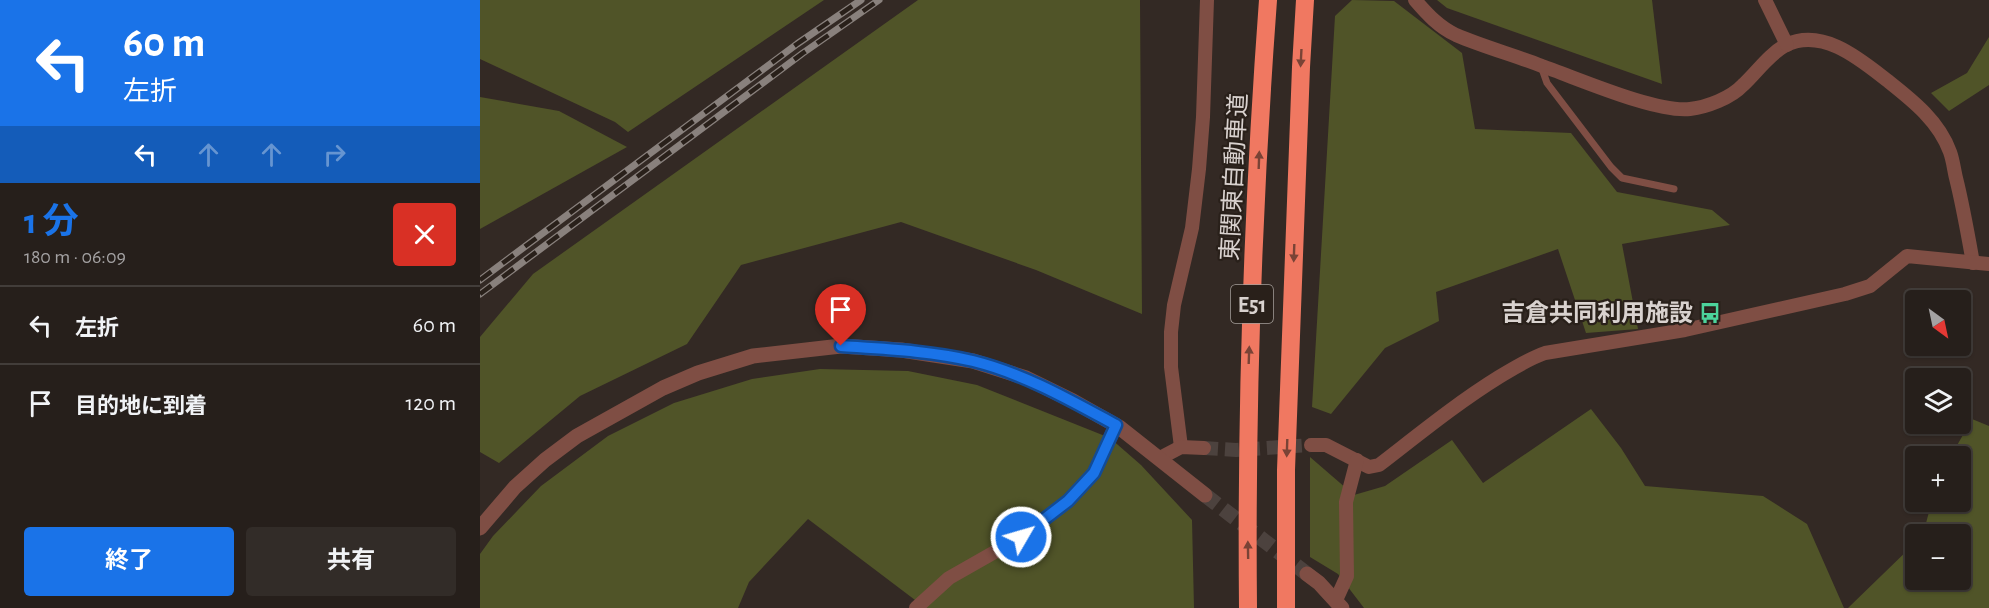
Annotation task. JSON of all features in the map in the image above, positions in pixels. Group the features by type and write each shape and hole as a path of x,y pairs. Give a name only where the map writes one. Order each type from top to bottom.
{"highway":[{"name":"東関東自動車道","path":"1248,608 1249,356 1261,92 1268,0"},
{"name":"E51","path":"1286,608 1287,458 1300,67 1305,0"}],"street":[{"path":"1181,447 1171,367 1171,332 1174,306 1192,228 1199,169 1204,105 1207,0"},
{"path":"1415,0 1430,18 1455,34 1663,108 1689,109 1716,102 1741,88 1774,53 1787,45 1802,41 1821,41 1842,48 1857,56 1918,105 1941,134 1950,152 1973,263"},
{"path":"1765,0 1787,45"},
{"path":"1311,445 1326,445 1369,467 1379,465 1467,398 1530,358 1545,353 1685,330 1845,294 1870,286 1907,256 1989,264"},
{"path":"480,528 515,487 545,460 577,436 663,388 698,373 753,356 841,346 901,350 973,361 1026,378 1073,400 1116,425 1205,495"},
{"path":"916,608 949,578 1021,537 1068,501 1094,473 1116,425"},
{"path":"1160,459 1181,447 1204,448"},
{"path":"1339,604 1347,576 1346,502 1357,460"},
{"path":"1307,574 1339,604"}],"lane":[{"path":"1541,65 1547,83 1611,167 1622,178 1674,189"}],"green space":[{"path":"480,0 824,0 628,132 615,122 480,59"},
{"path":"918,0 1140,0 1142,314 1036,270 901,222 741,265 687,344 580,396 499,463 480,452 480,337 533,274"},
{"path":"1352,0 1394,1 1462,53 1475,129 1571,133 1617,192 1712,210 1730,225 1622,244 1638,329 1586,333 1558,249 1436,292 1439,321 1385,348 1331,414 1312,407 1335,16"},
{"path":"1437,0 1652,0 1662,84 1447,8"},
{"path":"1989,37 1989,85 1949,111 1931,93 1967,73"},
{"path":"480,97 559,111 627,147 480,229"},
{"path":"820,369 908,371 977,385 1110,438 1141,465 1192,520 1194,608 916,608 919,603 808,519 749,582 738,608 480,608 480,554 493,536 541,486 608,436 674,403 752,379"},
{"path":"1591,409 1621,448 1645,486 1763,496 1807,524 1844,608 1364,608 1338,574 1310,557 1310,457 1354,495 1385,486 1452,440 1483,483"},
{"path":"1972,419 1989,426 1989,608 1848,608 1905,553 1905,590 1971,590 1971,524 1926,524 1929,512 1971,512 1971,446 1957,446 1963,434 1971,434"}],"tunnel":[{"path":"1204,448 1236,450 1311,445"},
{"path":"1205,495 1307,574"}],"railway":[{"path":"480,280 797,44 861,0"},
{"path":"480,294 803,53 879,0"}],"place":[{"name":"吉倉共同利用施設","path":"1710,313"}],"route":[{"path":"841,346 901,350 973,361 1026,378 1073,400 1116,425 1094,473 1068,501 1021,537"}]}
